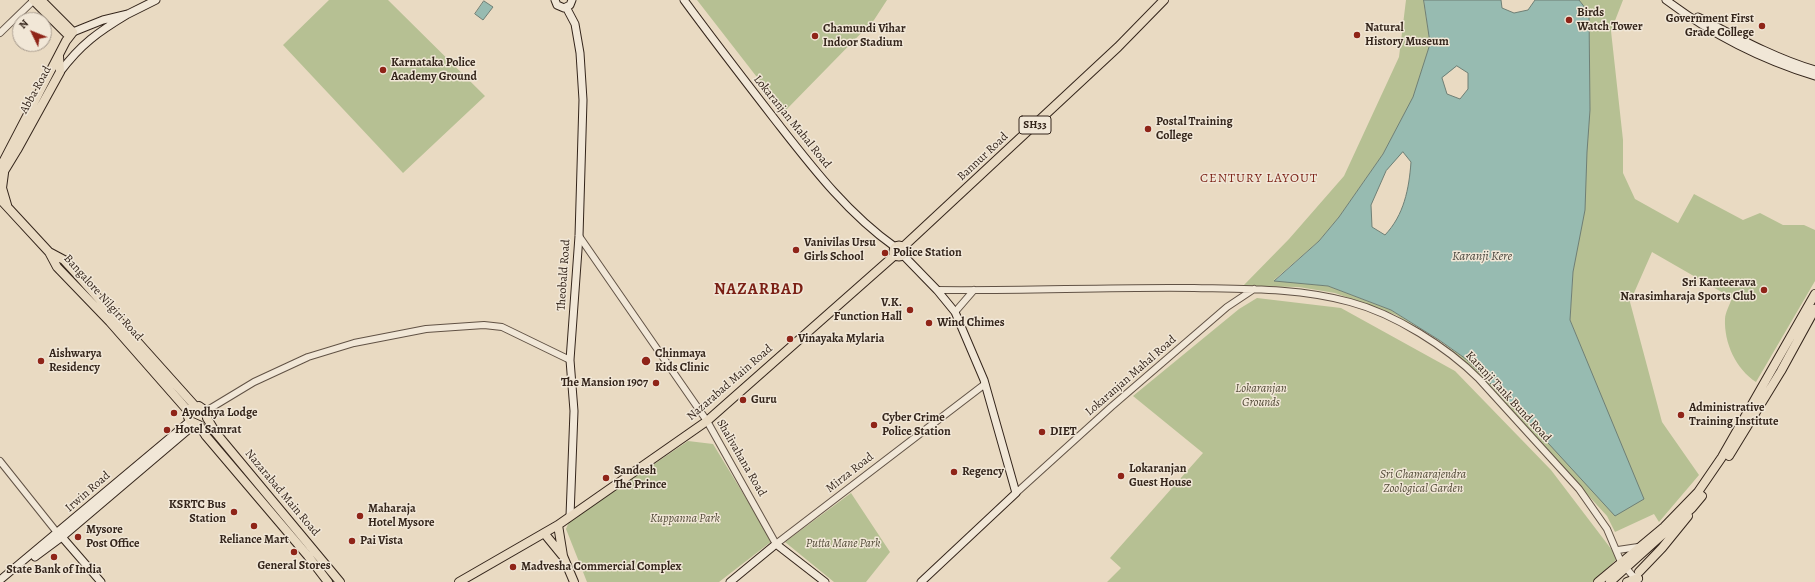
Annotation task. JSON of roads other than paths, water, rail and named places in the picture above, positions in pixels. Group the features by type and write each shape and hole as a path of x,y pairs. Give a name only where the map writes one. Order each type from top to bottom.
{"main road":[{"path":"34,0 71,34"},
{"path":"41,0 71,34"},
{"name":"Abba Road","path":"0,178 3,168 60,72 89,39 98,32 128,14 156,0"},
{"path":"555,0 557,6 570,4"},
{"name":"Lokaranjan Mahal Road","path":"684,0 794,145 834,192 871,230 899,251 937,290 955,312 985,384 1016,493 922,582"},
{"name":"Bannur Road","path":"899,251 1118,47 1164,0"},
{"path":"1666,0 1704,25 1751,51 1786,66 1815,76"},
{"path":"1673,0 1694,14 1739,38 1800,66 1815,70"},
{"name":"Theobald Road","path":"570,4 575,18 580,53 583,100 579,236 570,360 574,411 570,516"},
{"name":"Abba Road","path":"71,34 103,20 128,14"},
{"path":"9,210 2,183 3,168 59,53 71,34"},
{"path":"59,53 60,72"},
{"name":"Bangalore Nilgiri Road","path":"0,199 49,252 57,267 192,409 203,407 206,414"},
{"name":"Nazarabad Main Road","path":"570,516 707,421 899,251"},
{"path":"1610,582 1640,547 1681,510 1713,472 1815,294"},
{"path":"1627,582 1639,578 1680,527 1692,508 1710,486 1781,371 1815,309"},
{"path":"192,409 195,423 328,582"},
{"name":"Nazarabad Main Road","path":"206,414 221,439 340,582"},
{"name":"Irwin Road","path":"4,582 195,423"},
{"path":"1598,582 1626,563 1692,508"},
{"path":"460,582 558,525 570,516"},
{"path":"558,525 563,556 574,582"},
{"path":"544,533 563,556"},
{"path":"60,535 101,582"},
{"name":"Irwin Road","path":"0,580 60,535"},
{"name":"Mirza Road","path":"730,582 776,544"},
{"name":"Shalivahana Road","path":"776,544 825,582"}],"street":[{"path":"0,33 34,0"},
{"name":"Shalivahana Road","path":"579,236 707,421 776,544"},
{"name":"Karanji Tank Bund Road","path":"937,290 1116,287 1254,289 1309,293 1352,302 1387,316 1436,343 1462,362 1574,484 1607,529 1626,563"},
{"name":"Lokaranjan Mahal Road","path":"1016,493 1111,407 1233,303 1254,289"},
{"path":"955,312 974,290"},
{"path":"206,414 254,382 308,357 354,343 426,329 484,325 502,327 570,360"},
{"name":"Mirza Road","path":"776,544 985,384"},
{"path":"0,461 60,535"},
{"path":"1617,549 1633,549 1640,547"},
{"path":"1626,563 1639,578"}],"water":[{"name":"Karanji Kere","path":"1424,0 1501,0 1502,8 1514,13 1528,10 1535,0 1579,0 1589,13 1590,110 1585,210 1573,272 1570,320 1644,499 1615,516 1526,419 1466,359 1439,340 1391,310 1328,286 1274,281 1319,241 1339,217 1383,154 1413,97 1430,44","holes":["1457,66 1468,73 1468,89 1460,99 1447,94 1442,78","1403,152 1411,162 1407,192 1397,219 1385,235 1372,227 1371,205 1386,171"]},
{"path":"484,1 493,7 483,20 475,14"}],"place":[{"name":"Birds Watch Tower","path":"1569,20"},
{"name":"Government First Grade College","path":"1762,26"},
{"name":"Natural History Museum","path":"1357,35"},
{"name":"Chamundi Vihar Indoor Stadium","path":"815,36"},
{"name":"Karnataka Police Academy Ground","path":"383,70"},
{"name":"Postal Training College","path":"1148,129"},
{"name":"Vanivilas Ursu Girls School","path":"796,250"},
{"name":"Police Station","path":"885,253"},
{"name":"Sri Kanteerava Narasimharaja Sports Club","path":"1764,290"},
{"name":"V.K. Function Hall","path":"910,310"},
{"name":"Wind Chimes","path":"929,323"},
{"name":"Vinayaka Mylaria","path":"790,339"},
{"name":"Aishwarya Residency","path":"41,361"},
{"name":"Chinmaya Kids Clinic","path":"646,361"},
{"name":"The Mansion 1907","path":"656,383"},
{"name":"Guru","path":"743,400"},
{"name":"Ayodhya Lodge","path":"174,413"},
{"name":"Administrative Training Institute","path":"1681,415"},
{"name":"Cyber Crime Police Station","path":"874,425"},
{"name":"Hotel Samrat","path":"167,430"},
{"name":"DIET","path":"1042,432"},
{"name":"Regency","path":"954,472"},
{"name":"Lokaranjan Guest House","path":"1121,476"},
{"name":"Sandesh The Prince","path":"606,478"},
{"name":"KSRTC Bus Station","path":"234,512"},
{"name":"Maharaja Hotel Mysore","path":"360,516"},
{"name":"Reliance Mart","path":"254,526"},
{"name":"Mysore Post Office","path":"78,537"},
{"name":"Pai Vista","path":"352,541"},
{"name":"General Stores","path":"294,552"},
{"name":"State Bank of India","path":"54,557"},
{"name":"Madvesha Commercial Complex","path":"513,567"}],"district":[{"name":"CENTURY LAYOUT","path":"1259,179"},
{"name":"NAZARBAD","path":"759,290"}],"park label":[{"name":"Lokaranjan Grounds","path":"1261,396"},
{"name":"Sri Chamarajendra Zoological Garden","path":"1423,482"},
{"name":"Kuppanna Park","path":"685,519"},
{"name":"Putta Mane Park","path":"843,544"}]}
